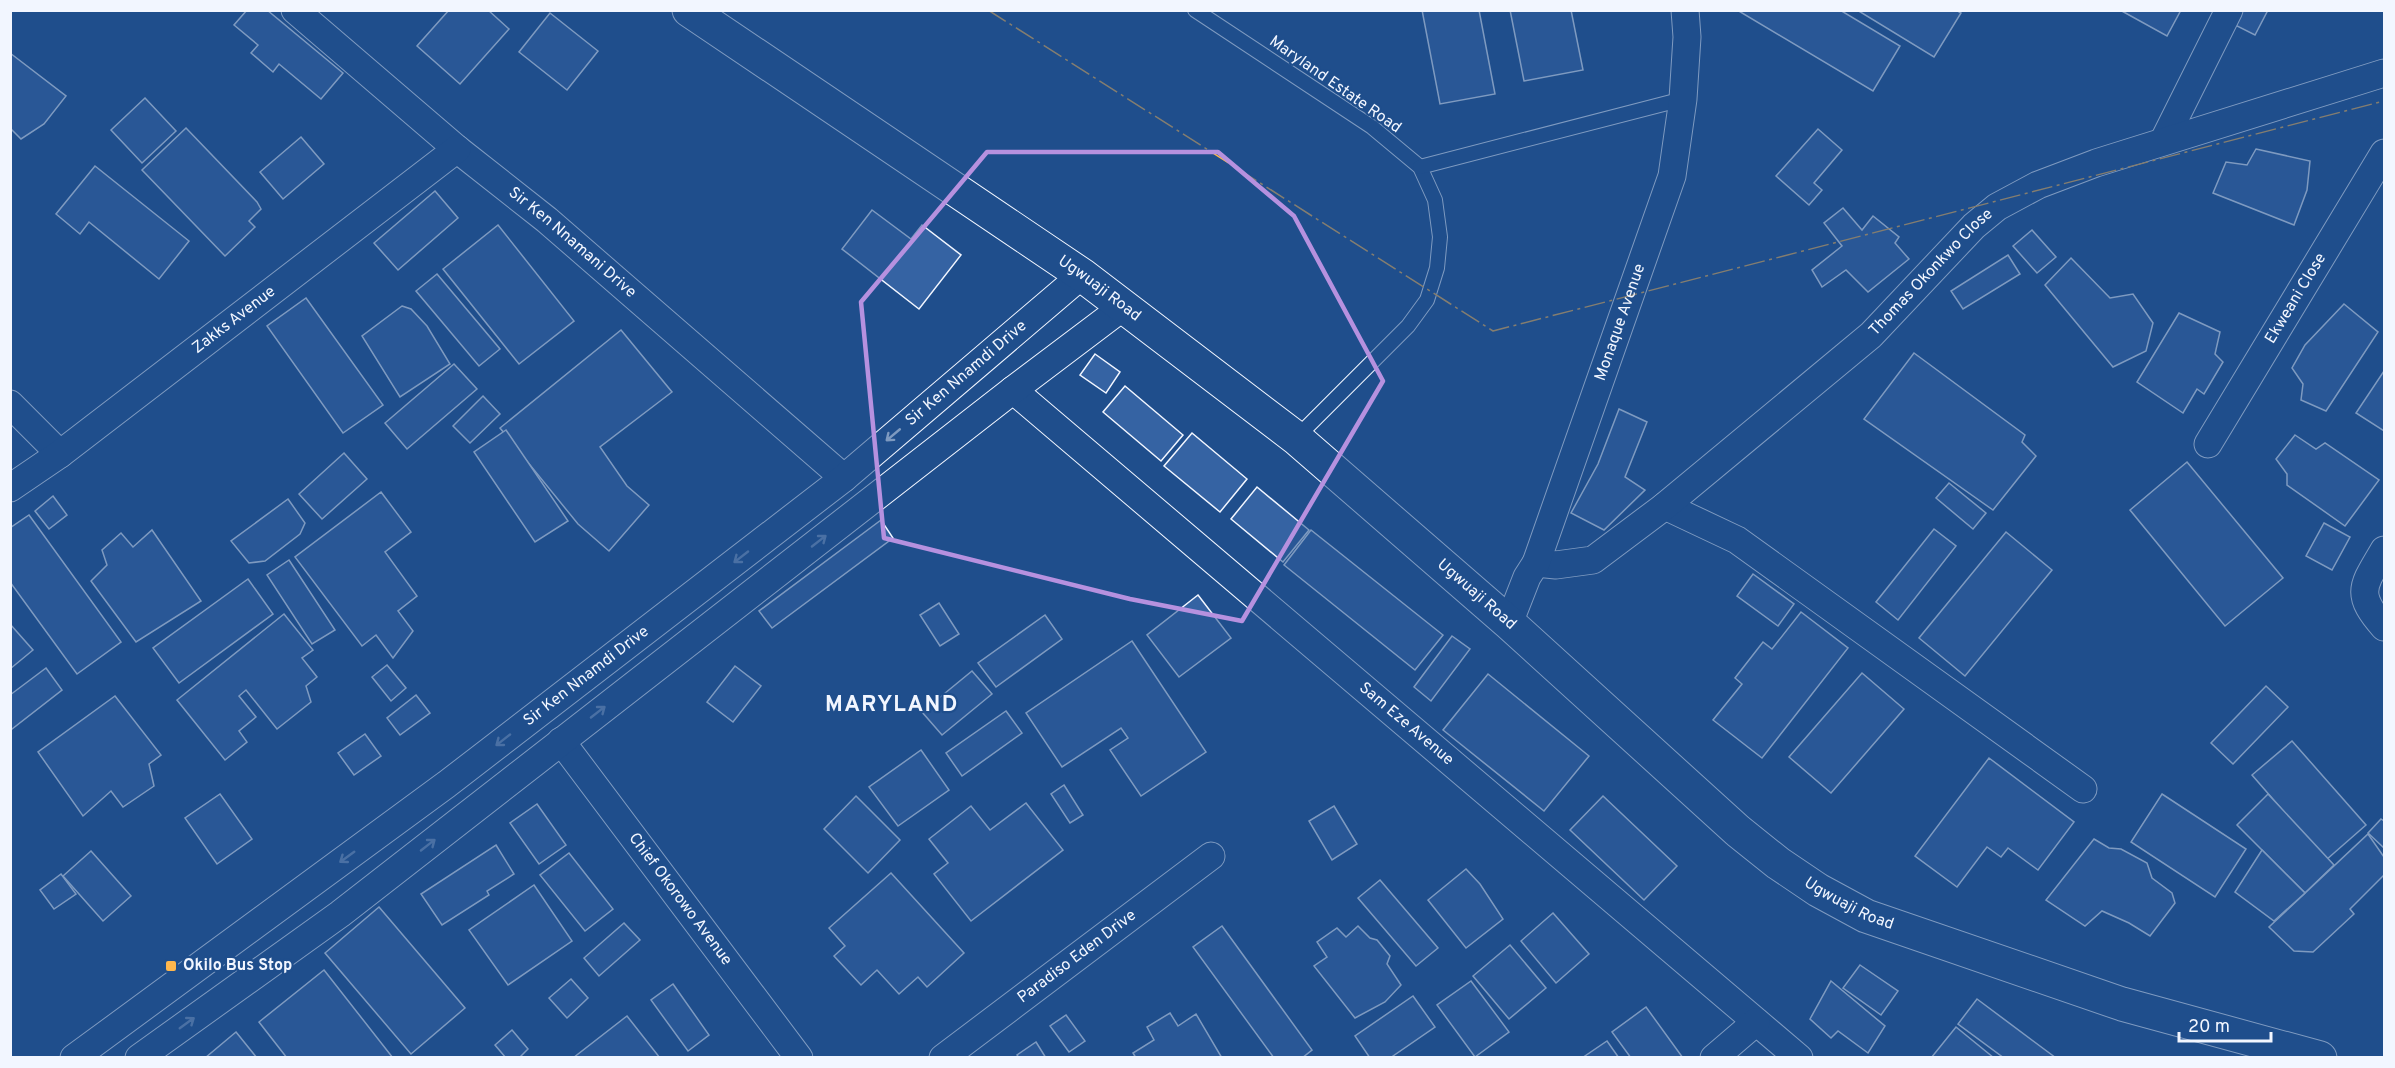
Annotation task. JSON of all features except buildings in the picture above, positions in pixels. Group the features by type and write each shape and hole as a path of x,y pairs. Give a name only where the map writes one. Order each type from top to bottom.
{"main road":[{"name":"Ugwuaji Road","path":"689,10 1082,275 1296,438 1509,623 1738,831 1798,877 1866,916 2122,1004 2320,1058"}],"street":[{"name":"Sir Ken Nnamani Drive","path":"295,10 457,149 547,220 844,478"},
{"name":"Monaque Avenue","path":"1509,623 1527,577 1536,563 1672,176 1683,99 1688,36 1685,10"},
{"path":"2164,140 2229,10"},
{"name":"Thomas Okonkwo Close","path":"1536,563 1556,565 1593,560 1665,506 1871,335 1974,226 1997,207 2038,185 2164,140 2385,73"},
{"name":"Zakks Avenue","path":"10,488 60,454 457,149"},
{"name":"Ekweani Close","path":"2208,444 2385,153"},
{"name":"Sir Ken Nnamdi Drive","path":"74,1058 447,784 844,478 1082,275"},
{"path":"139,1058 340,914 1123,307"},
{"name":"Sam Eze Avenue","path":"1013,390 1799,1058"},
{"path":"10,404 60,454"},
{"path":"1665,506 1737,540 2083,789"},
{"path":"2385,550 2366,580 2364,597 2371,612 2385,627"},
{"name":"Chief Okorowo Avenue","path":"561,741 799,1058"},
{"name":"Paradiso Eden Drive","path":"943,1058 1211,856"},
{"path":"313,882 340,914"},
{"path":"1714,1058 1756,1022"}],"lane":[{"name":"Maryland Estate Road","path":"1195,10 1372,127 1420,167 1435,200 1440,237 1437,268 1427,300 1408,326 1296,438"},
{"path":"1420,167 1683,99"}],"highlighted area":[{"path":"987,152 1218,152 1294,216 1383,381 1242,621 1130,599 884,538 861,302"}],"power":[{"path":"988,10 1493,331 2384,101"}],"place":[{"name":"Okilo Bus Stop","path":"171,966"}],"district":[{"name":"MARYLAND","path":"892,705"}]}
